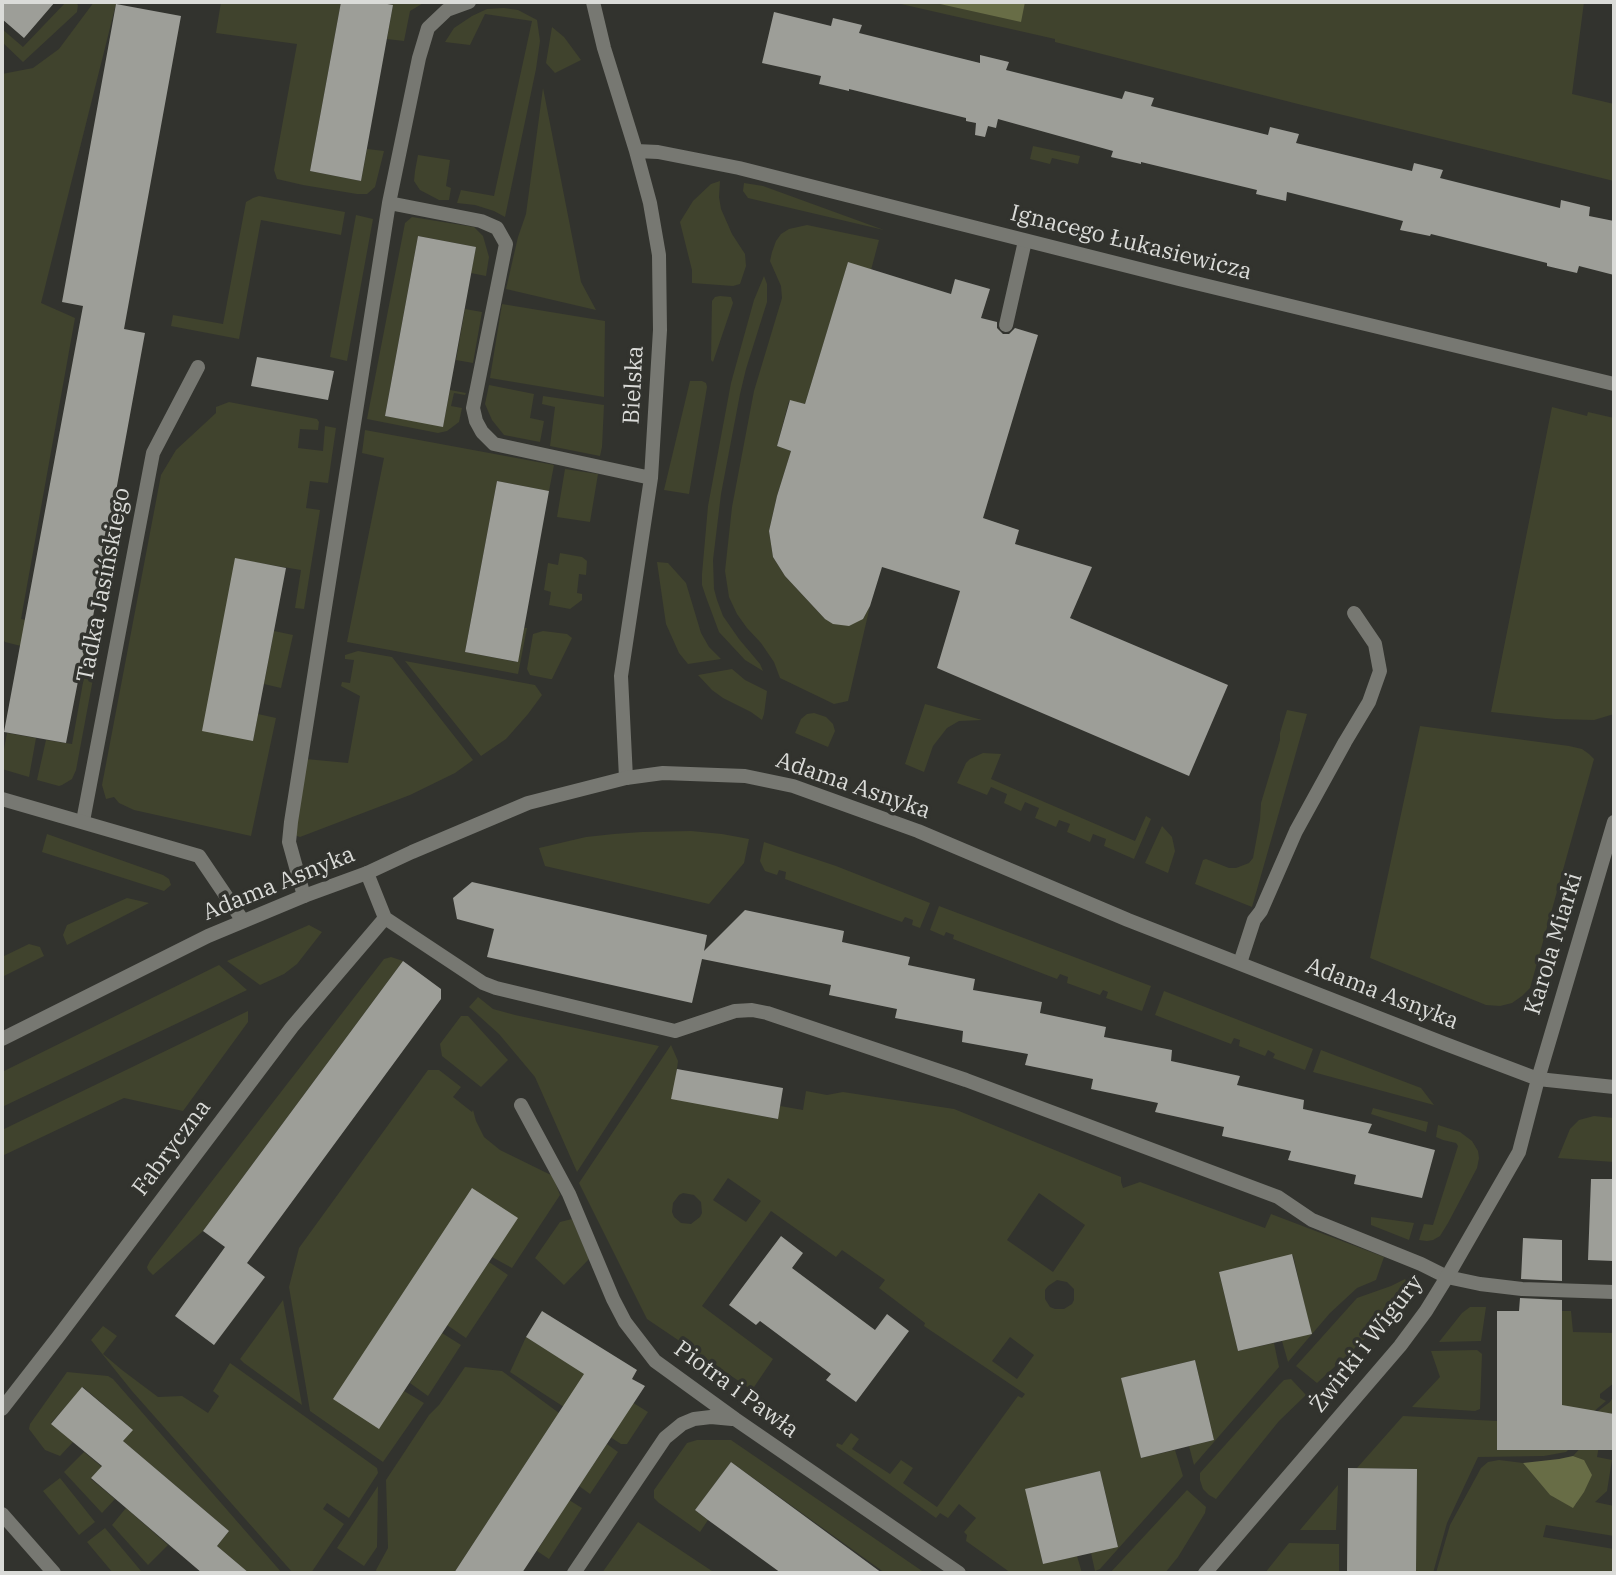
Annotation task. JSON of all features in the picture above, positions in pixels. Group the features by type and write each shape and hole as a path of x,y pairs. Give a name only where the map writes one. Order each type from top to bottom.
{"street":[{"path":"304,897 289,842 291,822 390,203 419,58 428,28 447,10 469,2"},
{"name":"Bielska","path":"593,2 650,203 659,255 660,330 651,478 621,676 626,778"},
{"name":"Ignacego Łukasiewicza","path":"636,150 739,168 1025,241 1614,384"},
{"path":"390,203 481,221 497,228 506,244 473,408 482,432 494,444 651,478"},
{"path":"1006,325 1025,241"},
{"name":"Tadka Jasińskiego","path":"83,821 153,453 198,367"},
{"path":"1240,963 1254,920 1261,911 1296,831 1369,702 1380,671 1375,644 1354,613"},
{"name":"Adama Asnyka","path":"2,1039 198,941 367,873 528,803 626,778 663,773 745,776 793,786 918,831 1128,919 1538,1079 1614,1087"},
{"path":"2,799 199,856 243,921"},
{"name":"Karola Miarki","path":"1538,1079 1614,821"},
{"path":"367,873 385,918 483,983 496,988 675,1031 735,1011 767,1013 952,1075 1278,1197 1312,1220 1447,1277 1522,1289 1614,1292"},
{"name":"Fabryczna","path":"2,1409 292,1027 385,918"},
{"name":"Żwirki i Wigury","path":"1205,1573 1400,1346 1426,1311 1519,1152 1538,1079"},
{"name":"Piotra i Pawła","path":"521,1105 569,1194 625,1322 655,1361 959,1573"},
{"path":"574,1573 665,1438 682,1423 694,1419 735,1419"},
{"path":"2,1514 54,1573"}],"green space":[{"path":"66,2 75,2 78,5 77,12 23,62 2,42 2,29 23,47"},
{"path":"94,2 116,4 41,303 75,318 21,619 102,636 97,665 5,642 2,637 2,74 33,68 59,49"},
{"path":"221,2 341,2 310,171 361,181 367,149 384,151 375,187 367,194 277,179 274,170 297,44 216,33"},
{"path":"376,2 425,2 410,11 404,41 387,39 393,5"},
{"path":"892,2 1584,2 1572,94 1614,104 1614,181 1298,104 1055,42 1055,39"},
{"path":"931,2 1025,2 1021,22"},
{"path":"487,9 518,10 537,20 540,41 505,217 475,205 457,203 461,190 494,196 532,21 485,14 470,45 445,42 454,28 472,16"},
{"path":"552,27 564,37 581,60 555,73 546,63"},
{"path":"543,88 581,282 596,310 506,289 526,214"},
{"path":"1033,146 1080,156 1078,164 1052,158 1050,164 1030,159"},
{"path":"418,155 450,160 446,186 451,188 449,200 439,200 420,190 414,181"},
{"path":"720,181 721,209 745,254 746,266 740,284 733,286 692,283 692,270 680,222 693,201 711,184"},
{"path":"744,183 763,186 884,230 748,198 743,191"},
{"path":"259,196 345,212 341,235 261,220 239,339 171,326 173,315 223,324 246,202"},
{"path":"356,215 373,219 347,361 330,357"},
{"path":"412,217 474,227 483,236 489,257 486,276 471,273 476,247 418,236 385,416 443,426 450,390 466,393 454,393 451,406 462,408 459,422 447,431 438,433 367,419 405,223"},
{"path":"807,225 879,240 871,270 848,263 805,404 789,401 777,446 791,451 769,531 773,557 785,576 825,619 863,619 870,606 848,701 834,704 780,678 774,662 737,614 729,597 725,571 732,507 754,391 782,298 781,286 770,261 772,252 781,234 789,229"},
{"path":"764,276 767,302 740,394 721,494 713,560 714,589 723,616 763,671 745,660 719,632 702,585 702,574 708,506 731,383 754,300"},
{"path":"720,296 731,297 733,303 713,362 712,301"},
{"path":"502,304 605,321 604,397 490,378"},
{"path":"465,309 482,312 473,363 456,360"},
{"path":"690,381 702,381 707,387 689,494 664,490"},
{"path":"489,385 534,394 530,418 544,421 540,442 504,435 492,420 485,404"},
{"path":"543,396 604,405 600,456 550,446 555,407 542,404"},
{"path":"229,402 317,419 318,430 300,429 298,448 323,451 325,426 336,428 328,483 310,481 306,508 320,510 304,609 295,608 301,570 236,559 253,741 258,714 276,718 251,836 134,810 119,803 114,797 106,799 102,785 161,475 176,450 216,413 216,407"},
{"path":"1552,407 1587,416 1588,412 1614,418 1614,714 1594,720 1491,712"},
{"path":"365,430 554,465 549,491 497,481 465,652 517,662 524,628 527,628 518,674 347,642 384,458 362,453"},
{"path":"565,469 598,474 590,522 557,517"},
{"path":"560,553 582,557 587,561 586,575 579,574 577,593 582,594 582,600 570,609 549,605 551,592 544,590 548,563 558,565"},
{"path":"657,562 668,563 686,583 701,633 709,647 721,659 688,664 679,653 666,624"},
{"path":"274,631 293,635 281,688 264,684"},
{"path":"543,631 567,634 572,638 552,679 530,675 527,669 533,634"},
{"path":"358,651 392,657 473,760 455,773 410,795 300,837 294,835 306,759 348,763 360,696 341,686 342,682 350,683 354,660 345,659 345,655"},
{"path":"405,661 535,685 542,695 506,739 481,756"},
{"path":"732,669 745,680 767,691 762,720 723,698 698,675"},
{"path":"84,677 93,679 72,779 59,786 37,780 46,740 72,744"},
{"path":"925,704 982,720 959,721 947,728 933,746 924,772 905,764"},
{"path":"1287,710 1307,714 1252,907 1195,884 1203,860 1236,868 1249,863 1253,858 1261,803"},
{"path":"814,713 826,717 833,724 835,731 828,747 795,733 801,719"},
{"path":"1420,726 1569,746 1582,749 1594,759 1530,988 1512,1003 1486,1005 1370,958"},
{"path":"7,733 36,738 29,777 2,769"},
{"path":"983,753 1001,754 991,779 1135,841 1146,816 1151,819 1134,859 1104,846 1106,839 1093,834 1090,842 1067,832 1070,824 1059,820 1056,827 1035,818 1039,808 1025,802 1021,811 1004,803 1007,794 991,787 987,795 957,783 966,763"},
{"path":"1162,826 1172,837 1175,851 1168,873 1145,863"},
{"path":"691,831 749,839 744,863 709,904 545,866 539,848 586,837"},
{"path":"47,834 163,875 169,879 171,885 164,891 42,852"},
{"path":"764,842 836,866 930,903 920,928 912,925 913,920 905,917 902,922 785,879 786,872 779,870 777,875 765,871 760,861"},
{"path":"127,898 149,903 67,945 63,935 67,925"},
{"path":"939,906 1151,986 1142,1011 1106,998 1108,992 1103,990 1100,995 1067,983 1068,977 1060,974 1057,979 953,939 954,935 946,932 944,936 930,930"},
{"path":"309,925 322,932 297,964 284,974 260,985 227,961"},
{"path":"29,944 40,947 44,956 2,977 2,957"},
{"path":"391,957 403,961 203,1231 153,1275 147,1267 150,1261 384,959"},
{"path":"219,965 247,990 2,1107 2,1072"},
{"path":"1164,991 1313,1049 1305,1070 1273,1058 1275,1054 1268,1050 1265,1056 1239,1046 1240,1040 1234,1038 1231,1044 1155,1015"},
{"path":"478,997 493,1009 515,1015 659,1046 577,1172 535,1077 499,1034 469,1007"},
{"path":"248,1011 248,1022 183,1111 124,1098 2,1156 2,1130"},
{"path":"461,1016 468,1016 508,1060 481,1087 442,1056 440,1044"},
{"path":"671,1045 678,1061 673,1098 777,1119 780,1106 803,1110 806,1091 827,1095 843,1092 954,1109 1121,1177 1123,1188 1140,1182 1265,1228 1271,1214 1384,1257 1376,1280 1357,1288 1330,1313 1288,1362 1282,1341 1311,1333 1293,1255 1219,1272 1238,1351 1274,1343 1279,1367 1194,1465 1189,1446 1214,1440 1195,1360 1122,1378 1141,1458 1175,1450 1183,1476 1100,1569 1095,1571 1091,1553 1118,1546 1100,1471 1026,1489 1043,1564 1077,1556 1082,1573 1011,1573 966,1541 967,1535 964,1532 976,1518 959,1504 948,1518 940,1513 936,1518 836,1446 837,1443 842,1445 851,1433 859,1439 852,1449 890,1474 901,1460 913,1468 903,1483 937,1507 1018,1396 1022,1398 1025,1394 924,1326 925,1323 879,1288 885,1280 842,1250 836,1257 771,1211 702,1306 773,1359 752,1390 647,1319 579,1183","holes":["728,1178 761,1201 746,1222 713,1200","1039,1193 1085,1225 1053,1272 1007,1240","679,1195 694,1195 701,1202 702,1213 691,1224 681,1223 674,1217 673,1203","1057,1280 1067,1282 1074,1289 1074,1300 1064,1309 1055,1309 1050,1307 1045,1299 1045,1290","1010,1337 1034,1355 1017,1379 992,1361"]},
{"path":"1321,1050 1421,1088 1434,1105 1313,1072"},
{"path":"428,1070 439,1070 461,1087 453,1097 472,1112 473,1110 484,1137 500,1150 553,1176 560,1195 512,1268 492,1257 517,1218 379,1429 404,1391 424,1403 383,1462 310,1411 289,1287 299,1248"},
{"path":"1373,1108 1428,1122 1426,1132 1371,1114"},
{"path":"1594,1116 1614,1118 1614,1162 1558,1158 1570,1129 1579,1120"},
{"path":"1438,1125 1460,1132 1472,1141 1479,1158 1477,1168 1440,1236 1433,1240 1419,1240 1424,1224 1433,1225 1458,1146 1436,1137"},
{"path":"1371,1217 1414,1223 1409,1240 1371,1225"},
{"path":"572,1219 589,1259 564,1285 535,1258 560,1222"},
{"path":"489,1262 508,1275 466,1338 447,1325"},
{"path":"1405,1279 1408,1286 1384,1321 1317,1383 1296,1366 1357,1298"},
{"path":"283,1300 302,1405 240,1359"},
{"path":"1470,1307 1486,1307 1481,1341 1439,1342 1462,1313"},
{"path":"1562,1311 1571,1311 1573,1332 1614,1333 1614,1383 1600,1394 1600,1398 1606,1401 1592,1413 1576,1442 1566,1452 1544,1456 1478,1457 1447,1523 1433,1573 1416,1573 1417,1469 1357,1468 1403,1416 1497,1421 1498,1450 1562,1450"},
{"path":"103,1326 117,1336 103,1354 158,1397 182,1396 208,1413 219,1396 213,1391 230,1363 377,1468 378,1473 349,1518 327,1503 323,1509 344,1524 311,1573 293,1573 132,1391 91,1340"},
{"path":"442,1333 461,1345 428,1396 410,1383"},
{"path":"526,1337 648,1412 627,1444 621,1444 510,1372"},
{"path":"1477,1350 1482,1354 1480,1409 1475,1411 1412,1407 1440,1377 1431,1351"},
{"path":"465,1367 502,1371 559,1413 454,1573 377,1573 376,1570 388,1548 386,1480"},
{"path":"67,1372 108,1376 113,1379 282,1573 249,1573 217,1546 229,1531 123,1441 132,1429 83,1387 51,1423 73,1442 60,1456 45,1450 29,1429 30,1424"},
{"path":"1291,1379 1306,1395 1279,1421 1216,1499 1209,1495 1203,1489 1200,1473 1279,1385 1284,1380"},
{"path":"1613,1397 1614,1414 1605,1413 1597,1457 1612,1460 1607,1491 1595,1502 1614,1506 1614,1536 1546,1525 1543,1537 1614,1549 1614,1573 1436,1573 1450,1525 1481,1468 1488,1462 1499,1460 1523,1463 1550,1495 1573,1507 1577,1503 1584,1460 1573,1456 1584,1444 1598,1411"},
{"path":"697,1440 731,1440 925,1573 885,1573 731,1462 695,1510 708,1520 700,1532 654,1498 654,1490 687,1443"},
{"path":"607,1444 618,1452 590,1494 579,1486"},
{"path":"84,1452 102,1467 91,1479 115,1499 102,1513 64,1472"},
{"path":"1573,1456 1584,1460 1592,1475 1573,1508 1550,1495 1523,1463"},
{"path":"60,1478 95,1522 79,1535 43,1491"},
{"path":"1338,1485 1336,1530 1300,1530"},
{"path":"378,1486 377,1547 364,1566 337,1548"},
{"path":"1187,1490 1206,1507 1205,1513 1165,1573 1110,1573"},
{"path":"569,1500 582,1508 549,1559 537,1551"},
{"path":"126,1508 168,1545 148,1565 112,1525"},
{"path":"638,1522 715,1573 602,1573"},
{"path":"105,1528 141,1571 113,1573 87,1542"},
{"path":"1289,1543 1339,1544 1339,1573 1265,1573"}],"building":[{"path":"2,2 55,2 24,38 2,19"},
{"path":"341,2 393,5 361,181 310,171"},
{"path":"116,4 181,16 124,329 145,333 90,633 88,632 66,743 4,732 83,306 62,302"},
{"path":"774,12 831,26 833,18 862,25 859,33 980,63 980,55 1009,62 1006,70 1122,99 1125,91 1154,98 1151,106 1268,135 1270,127 1299,134 1296,143 1412,171 1414,163 1443,170 1440,178 1560,208 1561,200 1590,207 1589,216 1614,221 1614,275 1579,266 1577,273 1431,234 1430,236 1400,230 1403,221 1287,192 1286,201 1256,194 1257,190 1111,157 1113,151 998,119 996,128 988,126 985,137 975,135 976,123 966,121 966,118 819,84 821,76 762,63"},
{"path":"418,236 476,247 443,427 385,416"},
{"path":"848,262 951,294 955,279 990,289 981,318 997,322 997,328 1003,334 1009,334 1015,328 1038,335 983,518 1019,530 1015,544 1092,567 1070,618 1228,685 1189,776 937,668 960,591 882,567 870,606 863,619 849,626 833,624 825,619 785,576 773,557 769,531 791,451 777,446 790,400 805,404"},
{"path":"257,357 334,371 328,400 251,386"},
{"path":"497,481 549,491 518,662 465,652"},
{"path":"235,558 286,568 253,741 202,731"},
{"path":"472,882 707,935 704,951 745,910 844,931 842,942 910,957 908,965 975,979 973,990 1042,1002 1040,1013 1106,1027 1104,1037 1172,1050 1171,1061 1240,1076 1237,1085 1304,1100 1303,1109 1372,1124 1368,1133 1435,1150 1422,1198 1354,1184 1356,1175 1288,1160 1291,1151 1222,1136 1224,1127 1155,1112 1158,1103 1091,1089 1093,1079 1025,1065 1028,1054 962,1042 963,1031 895,1018 897,1009 829,995 831,985 702,959 692,1003 487,957 494,929 457,919 453,898"},
{"path":"403,961 441,989 441,999 247,1263 265,1277 214,1345 175,1316 225,1247 203,1231"},
{"path":"677,1069 783,1088 778,1119 671,1099"},
{"path":"1591,1179 1614,1179 1614,1261 1588,1260"},
{"path":"472,1188 518,1218 379,1429 333,1399"},
{"path":"781,1236 803,1253 792,1268 875,1330 887,1314 909,1331 856,1402 826,1380 831,1374 760,1321 756,1325 729,1305"},
{"path":"1523,1238 1562,1240 1562,1281 1521,1279"},
{"path":"1292,1254 1312,1334 1238,1351 1219,1272"},
{"path":"1520,1298 1562,1300 1562,1405 1614,1414 1614,1450 1497,1450 1497,1311 1519,1311"},
{"path":"542,1311 637,1370 632,1379 645,1386 522,1573 454,1573 584,1374 526,1337"},
{"path":"1195,1360 1214,1440 1141,1458 1121,1378"},
{"path":"82,1387 133,1430 123,1441 229,1531 217,1546 249,1573 202,1573 91,1478 102,1466 51,1424"},
{"path":"731,1462 882,1573 781,1573 708,1520 695,1510"},
{"path":"1348,1468 1417,1469 1416,1573 1347,1573"},
{"path":"1100,1471 1118,1547 1043,1564 1025,1489"}]}
